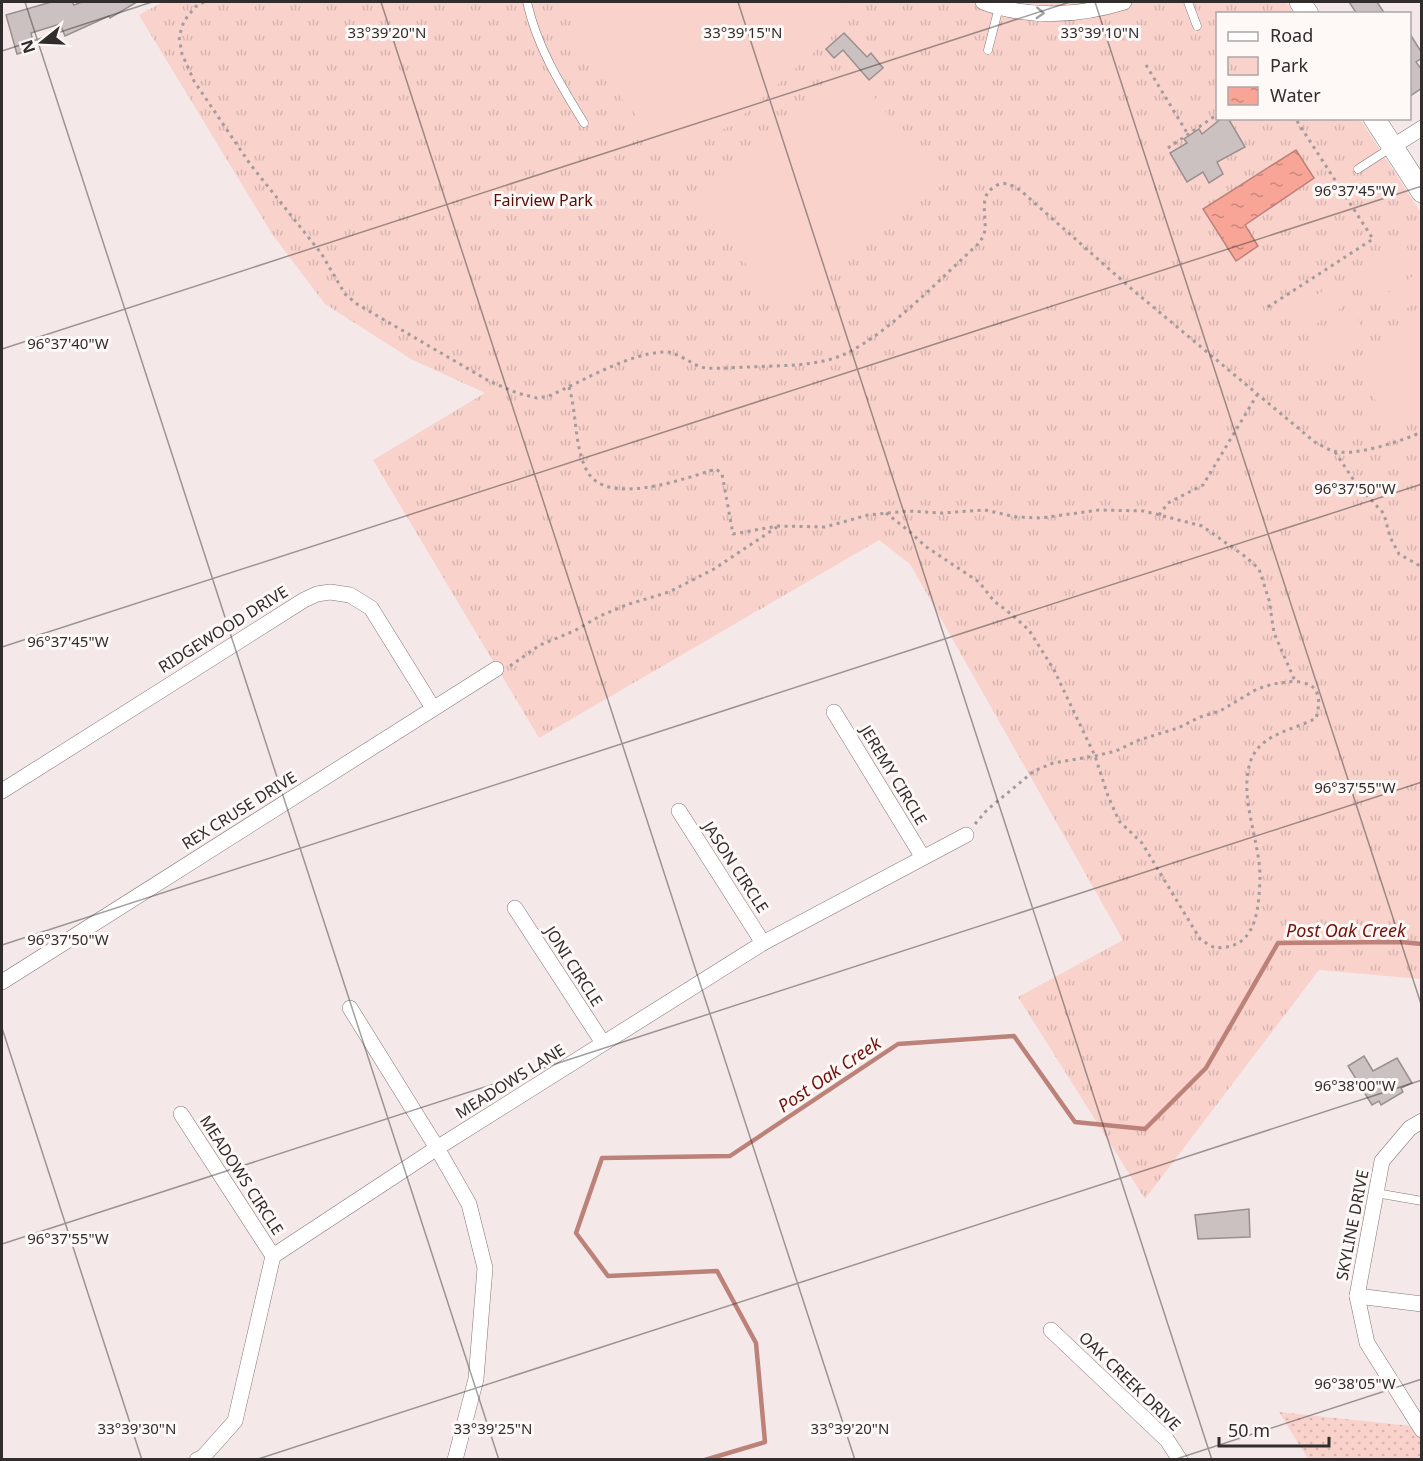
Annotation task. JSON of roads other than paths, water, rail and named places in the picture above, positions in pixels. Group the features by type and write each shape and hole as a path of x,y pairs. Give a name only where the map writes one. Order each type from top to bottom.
{"main road":[{"path":"1375,120 1422,192"}],"street":[{"path":"983,2 1015,11 1051,13 1082,12 1124,2"},
{"path":"1392,147 1422,128"},
{"name":"RIDGEWOOD DRIVE","path":"2,791 304,600 317,594 330,592 350,595 371,608 433,708"},
{"name":"REX CRUSE DRIVE","path":"2,982 496,669"},
{"name":"JEREMY CIRCLE","path":"834,712 922,856"},
{"name":"JASON CIRCLE","path":"679,811 763,943"},
{"name":"MEADOWS LANE","path":"273,1256 437,1148 763,943 922,856 966,835"},
{"name":"JONI CIRCLE","path":"515,908 603,1043"},
{"path":"350,1008 469,1204 485,1268 476,1379 455,1460"},
{"name":"MEADOWS CIRCLE","path":"181,1114 273,1256"},
{"name":"SKYLINE DRIVE","path":"1416,1125 1382,1161 1357,1296 1367,1343 1422,1430"},
{"path":"197,1460 203,1457 235,1421 273,1256"},
{"path":"1357,1296 1422,1304"},
{"name":"OAK CREEK DRIVE","path":"1051,1330 1167,1440 1180,1460"}],"lane":[{"path":"527,2 542,49 584,123"},
{"path":"1188,2 1197,26"},
{"path":"988,50 999,7"},
{"path":"1358,169 1392,147"},
{"path":"1376,1193 1422,1201"}],"water":[{"path":"1296,150 1314,178 1245,225 1258,246 1236,261 1203,209"}],"waterway":[{"name":"Post Oak Creek","path":"705,1460 765,1442 756,1343 717,1271 608,1276 576,1233 602,1158 730,1156 898,1044 1014,1036 1075,1122 1145,1129 1206,1068 1278,943 1401,942 1422,944"}],"park label":[{"name":"Fairview Park","path":"543,200"}]}
